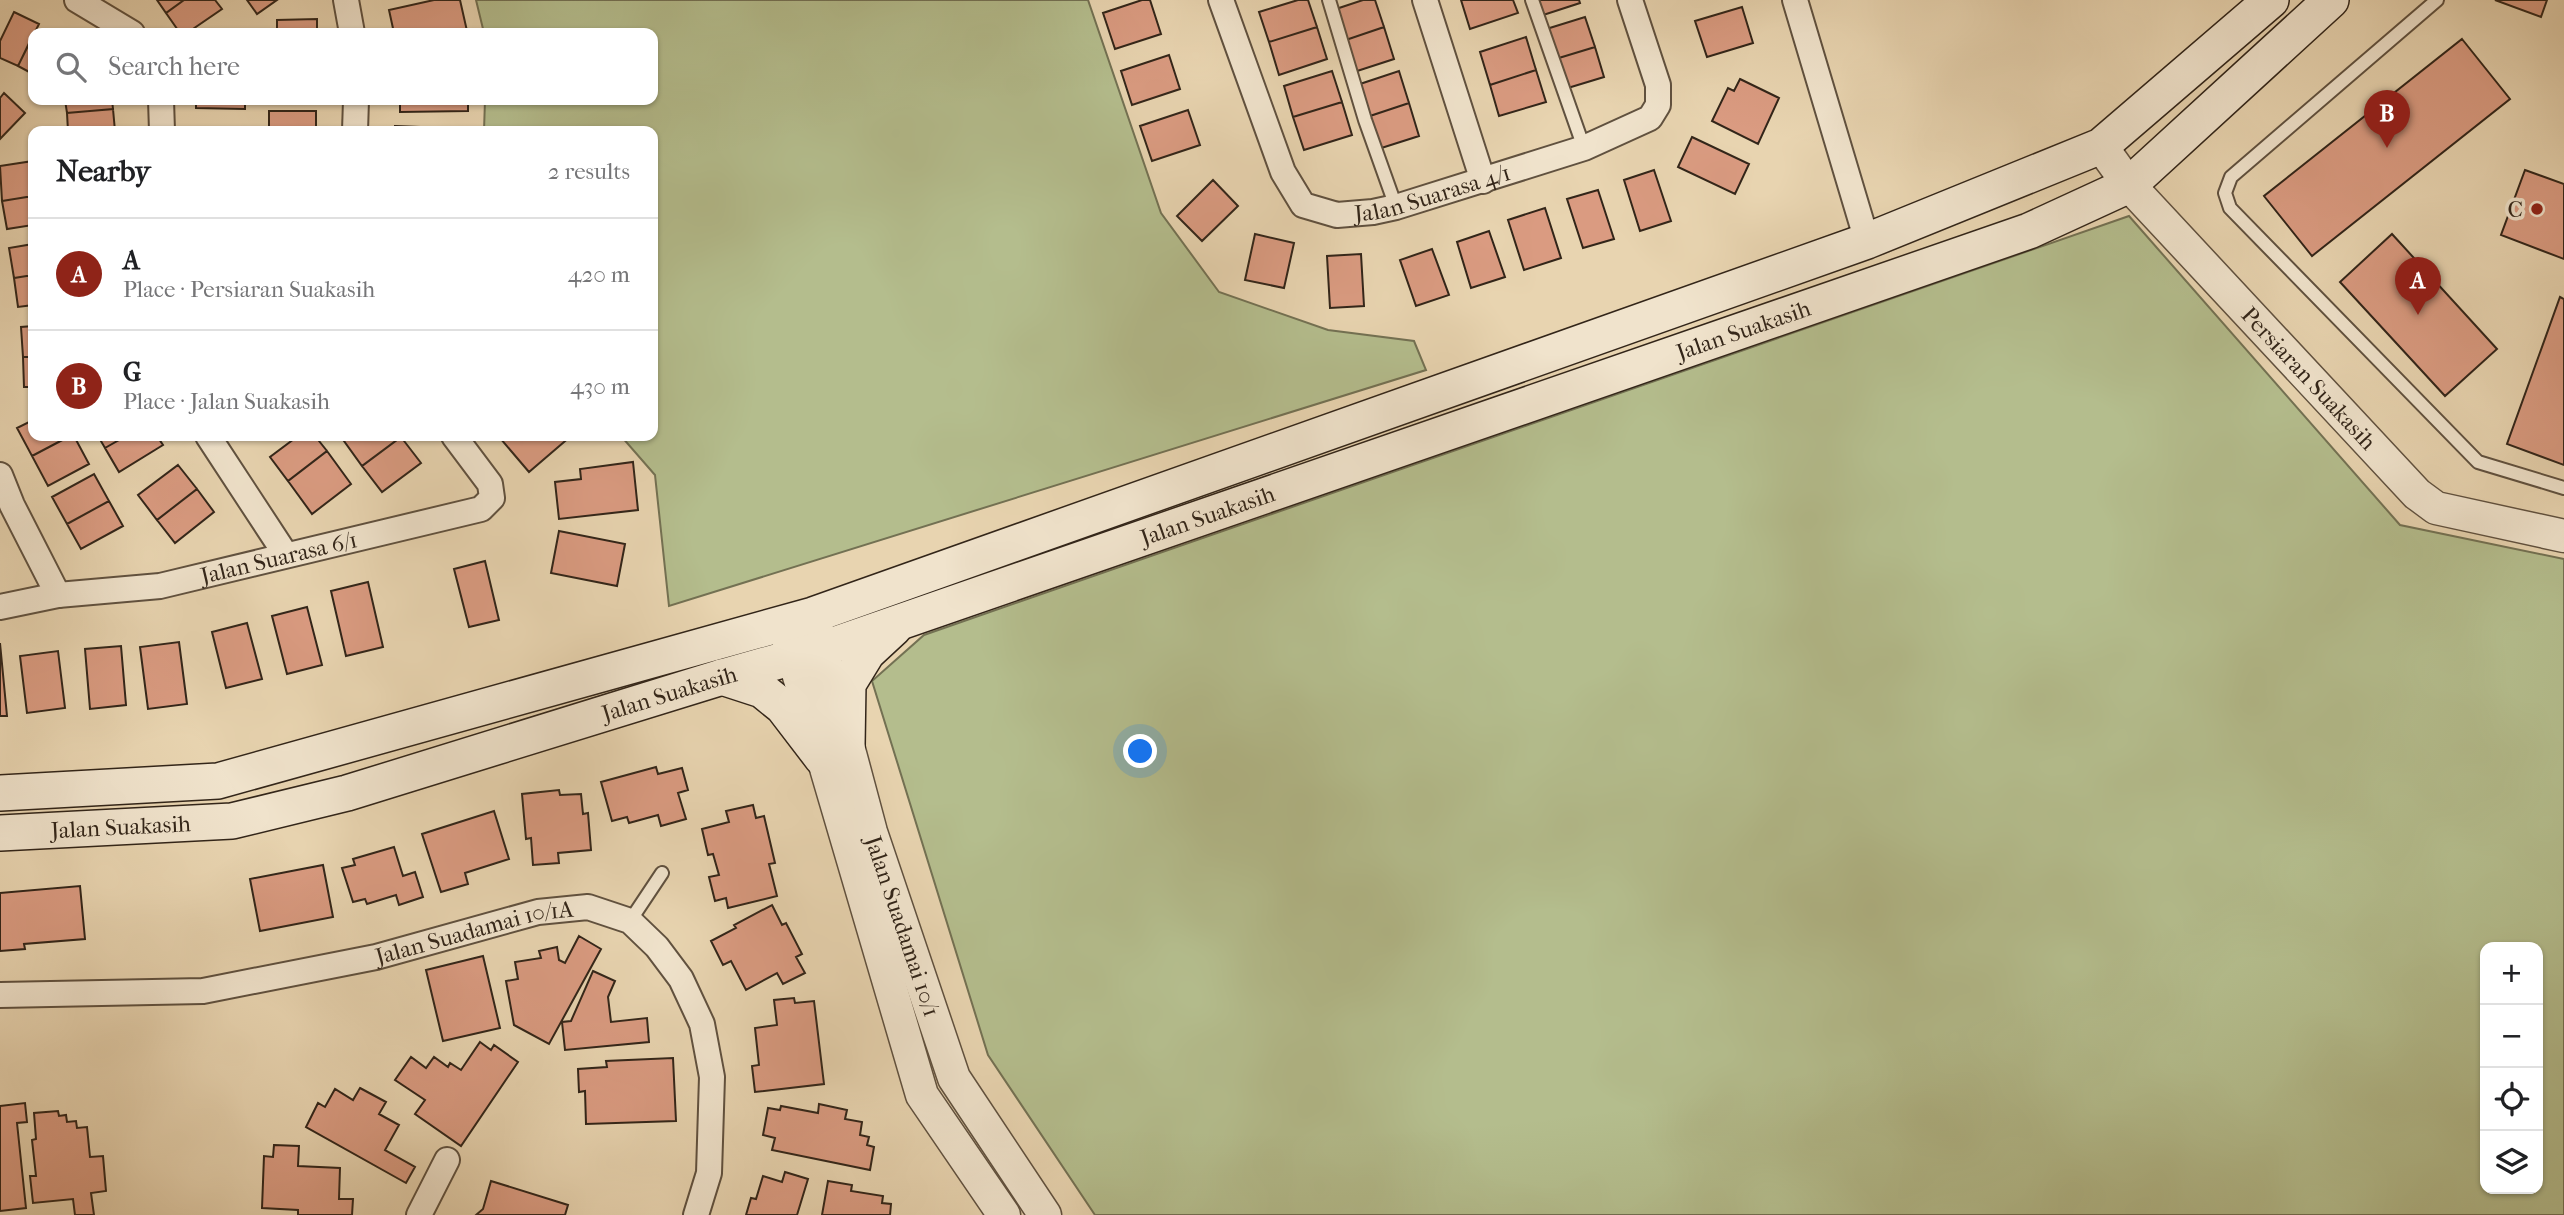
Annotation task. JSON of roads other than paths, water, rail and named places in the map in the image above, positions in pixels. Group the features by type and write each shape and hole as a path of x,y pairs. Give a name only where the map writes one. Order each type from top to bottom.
{"main road":[{"name":"Jalan Suakasih","path":"0,793 218,781 798,619 1867,241 2101,146 2271,0"},
{"name":"Jalan Suakasih","path":"0,833 232,821 348,793 899,623 2029,231 2129,185 2331,0"},
{"path":"835,752 848,684 867,653 899,623"},
{"path":"722,677 762,690 835,752"}],"street":[{"path":"77,0 124,28"},
{"path":"346,0 351,28"},
{"name":"Jalan Suarasa 4/1","path":"1222,0 1283,172 1303,205 1337,215 1396,207 1483,181 1584,148 1650,118 1658,105 1658,85 1630,0"},
{"path":"1425,0 1483,181"},
{"path":"1795,0 1867,241"},
{"path":"161,105 162,126"},
{"path":"355,126 356,105"},
{"name":"Persiaran Suakasih","path":"2101,146 2129,185 2417,494 2436,508 2564,536"},
{"path":"211,441 286,555"},
{"name":"Jalan Suarasa 6/1","path":"0,607 58,595 160,586 481,509 492,498 490,484 458,441"},
{"path":"0,475 6,506 58,595"},
{"name":"Jalan Suadamai 10/1","path":"798,619 835,752 922,1095 1004,1215"},
{"name":"Jalan Suadamai 10/1","path":"835,752 871,832 954,1078 1045,1215"},
{"name":"Jalan Suadamai 10/1A","path":"0,995 203,991 376,957 538,912 588,907 629,921 657,947 681,979 702,1024 712,1077 710,1145 709,1173 696,1215"},
{"path":"419,1215 447,1160"}],"lane":[{"path":"1329,0 1365,120 1396,207"},
{"path":"1532,0 1584,148"},
{"path":"2437,0 2231,177 2225,193 2230,208 2478,462 2564,488"},
{"path":"629,921 662,873"}],"place":[{"name":"G","path":"2387,148"},
{"name":"C","path":"2537,209"},
{"name":"A","path":"2418,315"}]}
